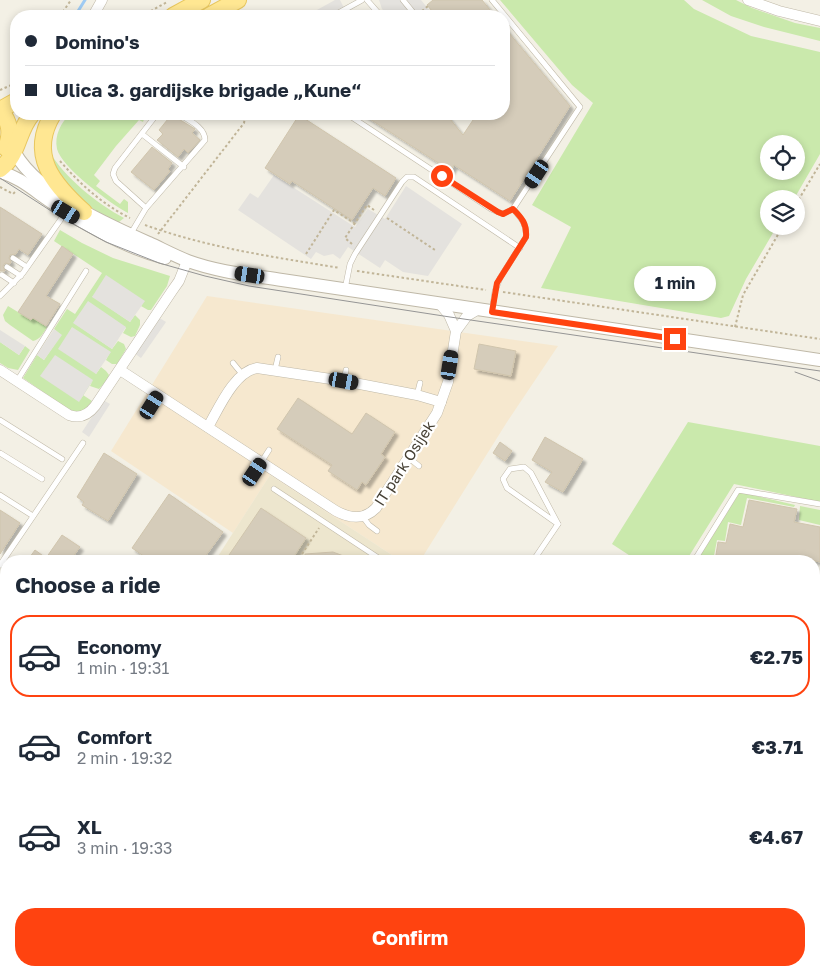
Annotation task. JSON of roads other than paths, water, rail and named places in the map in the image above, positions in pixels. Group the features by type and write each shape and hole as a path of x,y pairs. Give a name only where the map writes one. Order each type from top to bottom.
{"main road":[{"path":"183,10 202,0"},
{"path":"220,10 238,0"},
{"path":"0,100 10,91"},
{"path":"0,110 8,121 6,164 0,170"},
{"path":"8,145 13,126 18,120"},
{"path":"8,145 28,120"},
{"path":"49,120 42,141 42,153 46,166 61,190 84,212"}],"street":[{"path":"748,0 779,11 820,21"},
{"path":"8,145 22,164 38,180 84,212 187,261"},
{"path":"0,170 103,233 160,257 187,261 235,273 820,360"},
{"path":"0,370 69,415 80,417 85,415 95,406 176,286 187,261"},
{"path":"440,304 449,315 456,330 467,316 477,310"},
{"name":"IT park Osijek","path":"120,370 344,516 363,517 370,514 376,508 431,423 448,382 456,330"},
{"name":"IT park Osijek","path":"242,374 250,369 257,368 344,381 417,395 441,402"},
{"path":"208,427 242,374"}],"lane":[{"path":"344,10 362,0"},
{"path":"367,0 376,10"},
{"path":"403,0 411,10"},
{"path":"492,0 500,10"},
{"path":"356,120 491,209 503,214 513,209 580,107 510,22"},
{"path":"146,208 116,181 113,174 115,168 152,120"},
{"path":"129,235 146,208 184,167 205,140 202,130 188,120"},
{"path":"142,134 184,167"},
{"path":"345,290 355,254 402,182 411,176 414,176 520,248"},
{"path":"492,312 495,291 500,278 526,237 525,224 513,209"},
{"path":"0,296 21,276 66,212"},
{"path":"13,258 27,267"},
{"path":"8,267 21,276"},
{"path":"17,380 86,271"},
{"path":"2,275 14,283"},
{"path":"275,371 278,358"},
{"path":"232,363 242,374"},
{"path":"344,381 346,370"},
{"path":"417,395 420,383"},
{"path":"152,405 159,395"},
{"path":"0,420 62,458"},
{"path":"5,555 83,443"},
{"path":"255,472 269,450"},
{"path":"0,453 42,479"},
{"path":"408,458 419,466"},
{"path":"524,467 531,473 558,524 506,488 503,479 510,470 524,467"},
{"path":"274,489 374,555"},
{"path":"698,555 738,490 820,504"},
{"path":"0,495 33,516"},
{"path":"363,517 377,531"},
{"path":"537,555 558,524"}],"waterway":[{"path":"79,10 85,0"}],"tram line":[{"path":"0,178 62,218 106,242 159,263 205,276 249,286 820,371"},
{"path":"795,372 820,381"}]}
